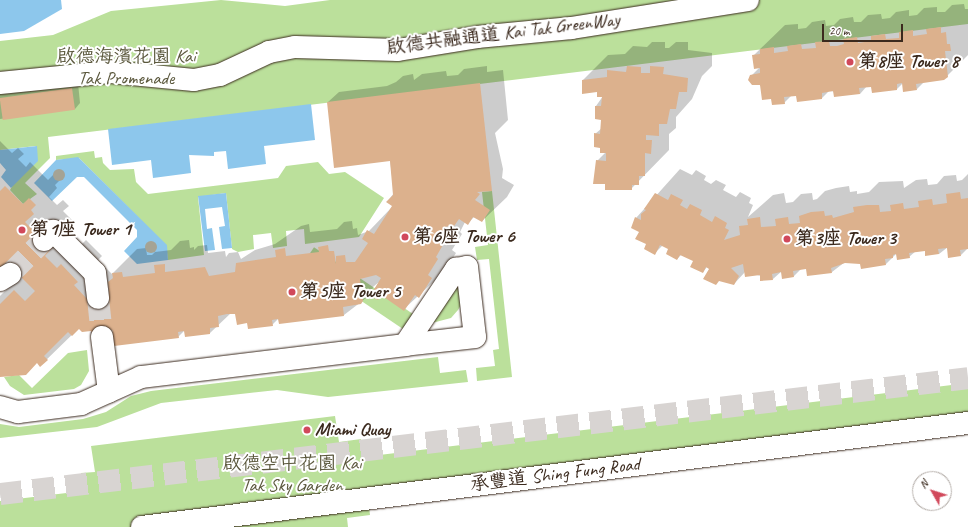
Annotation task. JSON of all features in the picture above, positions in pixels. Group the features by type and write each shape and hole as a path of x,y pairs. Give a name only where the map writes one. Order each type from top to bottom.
{"street":[{"name":"啟德共融通道 Kai Tak GreenWay","path":"0,83 111,72 194,80 220,75 269,52 295,47 398,50 477,37 572,28 748,0"},
{"path":"44,240 53,231 95,273 98,298"},
{"path":"102,337 109,392"},
{"path":"0,407 18,412 81,404 96,400 124,382 149,376 405,345"},
{"name":"承豐道 Shing Fung Road","path":"142,527 968,423"}],"green space":[{"name":"啟德海濱花園 Kai Tak Promenade","path":"221,0 285,6 330,0 968,0 968,24 48,137 50,158 25,183 37,194 23,204 10,190 36,146 0,150 0,41 53,35 111,11"},
{"path":"94,151 95,158 102,157 103,163 110,170 134,169 136,182 148,194 278,178 286,166 318,162 329,174 345,172 384,198 359,237 305,244 304,229 286,231 287,246 273,248 271,233 253,235 254,249 238,252 232,249 226,193 198,197 204,255 168,260 166,245 79,158 56,160 56,156"},
{"path":"492,191 512,377 477,381 476,368 495,366 493,350 499,349 489,259 477,260 475,247 488,245 482,192"},
{"path":"314,247 416,316 406,331 304,262"},
{"path":"457,280 463,301 458,310 451,318 432,323"},
{"path":"87,350 89,371 81,385 74,389 24,395 10,386 4,377 19,375 32,388 68,353"},
{"path":"438,357 440,373 466,370 468,382 328,397 277,390 161,403 97,427 0,438 0,424 19,427 83,419 106,412 131,396 151,391"},
{"name":"啟德空中花園 Kai Tak Sky Garden","path":"968,383 968,424 368,498 370,515 347,518 348,527 0,527 0,501 83,491 81,473 95,472 91,446 335,416 339,442 361,439 363,457"}],"water":[{"path":"0,0 61,0 62,9 24,31 0,34"},
{"path":"311,104 315,140 264,146 266,164 228,169 226,151 214,152 214,156 189,155 191,173 153,178 151,160 112,165 108,129"},
{"path":"37,146 38,161 11,188 1,177 6,170 0,163 0,150"},
{"path":"78,157 167,245 168,260 137,264 124,251 137,237 137,230 84,177 77,177 52,201 34,183 56,160"},
{"path":"226,193 232,248 222,249 219,227 225,226 222,207 205,209 207,229 212,228 215,250 205,251 198,196"}],"building":[{"name":"第8座 Tower 8","path":"941,27 941,33 946,32 947,44 950,44 951,51 945,51 948,77 944,80 916,84 917,90 903,92 902,83 897,84 897,90 872,93 871,87 859,88 860,94 834,97 833,91 822,93 822,99 797,102 796,96 784,97 785,104 772,105 771,99 762,100 760,85 752,85 748,80 750,75 760,73 760,68 754,69 752,55 760,54 760,49 774,47 774,53 788,51 787,46 801,44 802,49 816,48 815,42 829,41 830,46 837,46 844,44 843,39 857,37 858,43 871,41 871,36 885,34 886,39 899,38 899,32 913,30 913,36 927,34 926,29"},
{"path":"627,66 641,67 641,73 650,73 650,66 664,67 663,74 688,78 687,92 679,92 676,109 670,109 667,124 659,124 659,136 646,135 646,140 652,140 651,154 645,153 645,176 639,176 639,185 632,185 632,190 605,190 605,184 593,184 596,160 606,161 606,153 600,153 600,148 594,147 594,133 600,134 601,120 595,119 595,106 601,106 602,97 597,97 597,92 582,94 582,80 607,77 607,70 626,72"},
{"path":"480,83 492,191 477,192 480,194 475,200 490,210 482,222 473,217 468,225 459,219 452,229 447,226 442,233 448,236 436,257 438,259 428,275 432,278 419,298 415,295 404,311 381,295 378,300 370,296 381,278 376,275 360,279 363,301 361,304 343,307 344,316 279,324 278,319 272,320 273,326 248,329 247,323 237,325 235,314 227,314 218,316 219,327 210,328 210,334 185,337 184,331 178,332 179,338 114,346 92,336 91,331 82,332 79,329 72,336 68,332 44,356 48,360 40,367 37,363 26,375 0,377 0,304 14,290 25,301 35,291 22,278 3,271 0,273 0,191 5,186 23,204 29,198 36,205 31,210 34,214 25,222 32,229 38,223 45,231 39,236 52,248 45,256 57,268 61,264 78,282 74,285 87,299 109,293 108,282 113,278 112,273 122,272 123,277 155,273 154,265 165,264 165,272 205,267 209,276 235,272 236,263 276,257 275,250 285,248 286,256 319,252 318,247 328,245 329,251 334,251 336,264 336,256 345,255 346,262 355,262 368,243 362,239 367,230 374,234 392,206 386,202 393,195 390,161 334,168 327,102"},
{"path":"72,88 75,110 3,120 0,98"},
{"name":"第3座 Tower 3","path":"960,192 961,199 968,198 968,249 960,250 961,256 948,258 947,248 938,249 939,254 925,256 925,251 909,253 910,258 897,260 896,254 893,255 893,258 885,259 886,265 861,269 860,264 845,263 831,268 832,273 807,276 806,269 793,271 794,277 782,279 781,272 772,274 773,280 760,281 760,275 745,277 743,264 731,268 739,276 734,285 719,281 716,285 703,279 709,269 706,267 703,273 690,267 693,261 680,255 677,260 666,254 668,249 660,245 655,255 644,249 646,244 635,239 639,232 631,228 635,217 641,220 641,214 646,210 644,209 655,193 668,200 671,194 683,200 680,205 687,209 690,204 702,210 700,215 712,222 715,216 727,223 725,228 729,230 724,240 740,235 739,226 748,225 747,219 760,217 761,227 776,226 775,219 788,217 789,224 800,223 799,216 811,212 824,211 825,216 832,215 833,218 854,212 853,207 867,205 879,205 880,212 891,211 890,205 903,203 904,209 919,207 918,201 932,199 933,205 947,203 946,194"}],"tunnel":[{"path":"10,274 44,240"},
{"path":"98,298 102,337"},
{"path":"0,494 968,378"}],"place":[{"name":"第8座 Tower 8","path":"850,62"},
{"name":"第1座 Tower 1","path":"22,230"},
{"name":"第6座 Tower 6","path":"405,237"},
{"name":"第3座 Tower 3","path":"787,239"},
{"name":"第5座 Tower 5","path":"292,292"},
{"name":"Miami Quay","path":"307,430"}]}
